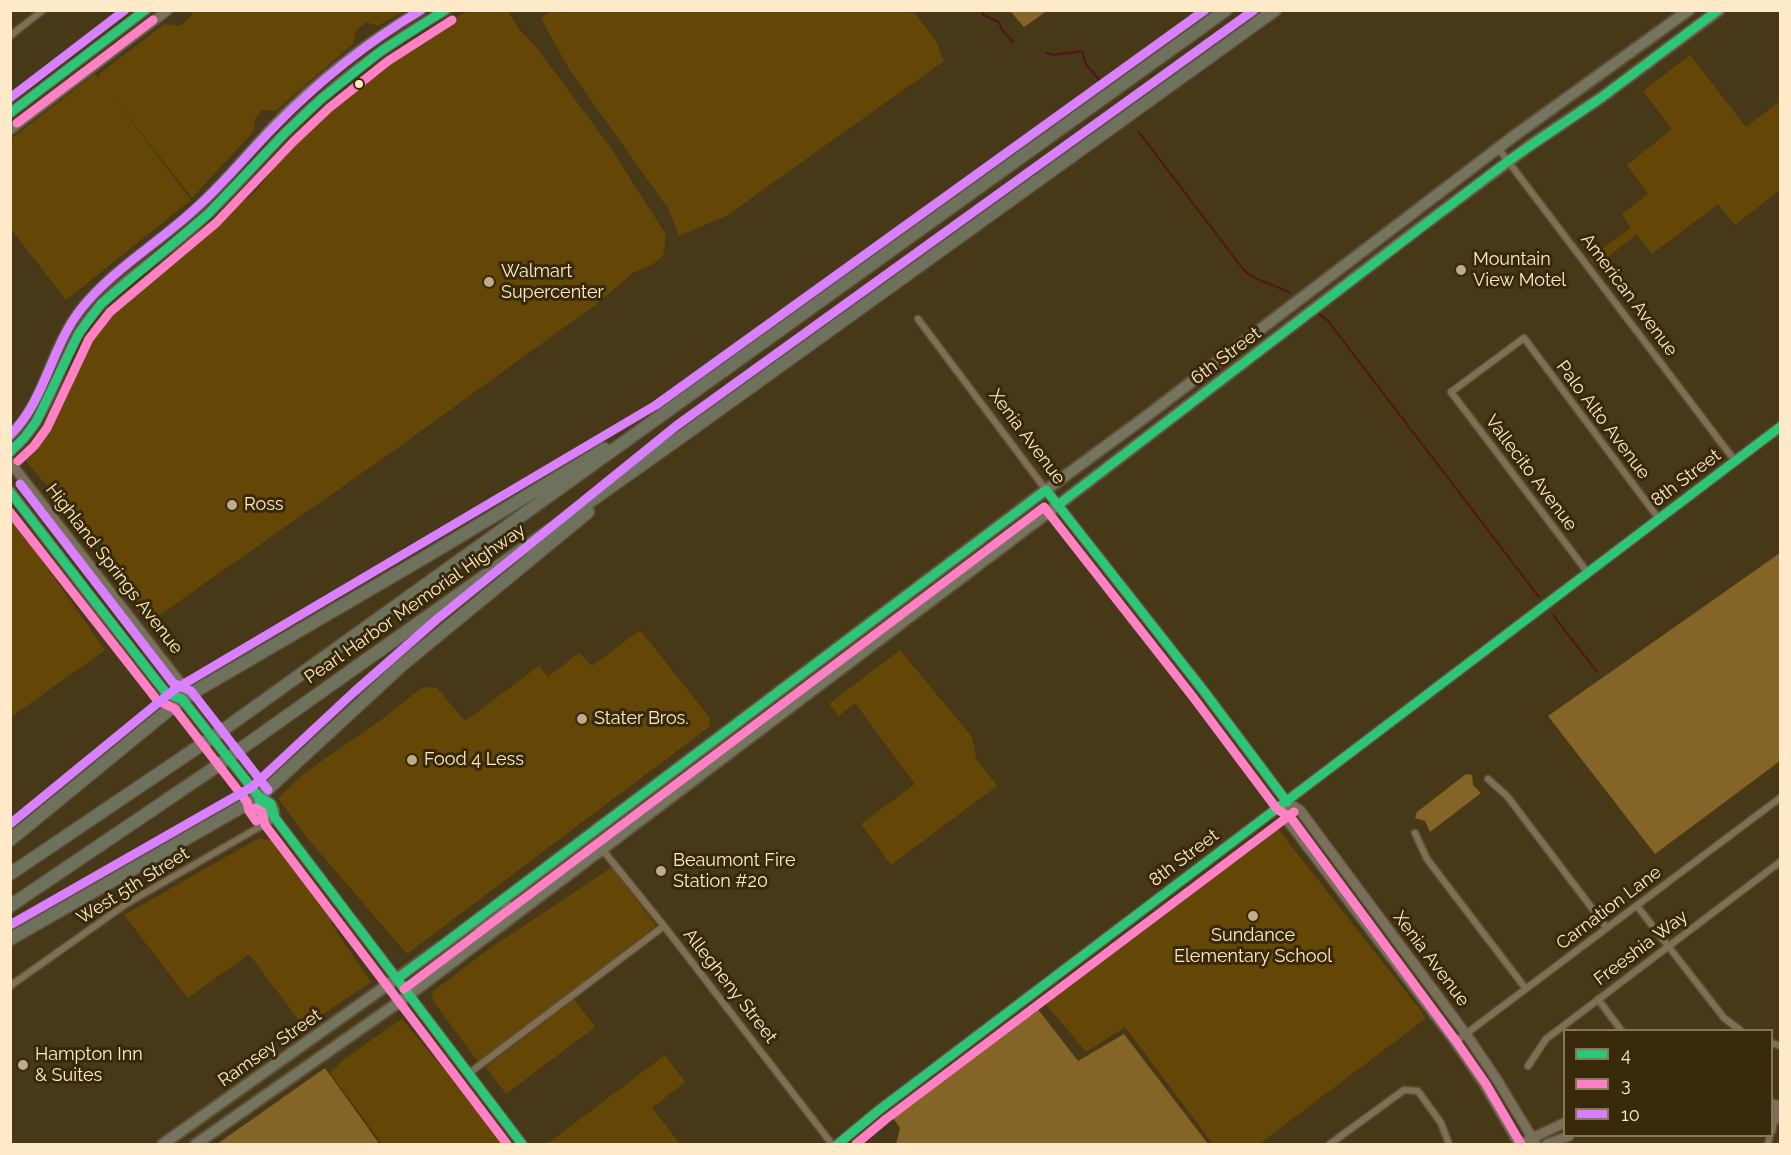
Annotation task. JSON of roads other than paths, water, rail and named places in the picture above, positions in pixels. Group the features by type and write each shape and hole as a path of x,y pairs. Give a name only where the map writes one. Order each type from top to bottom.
{"highway":[{"name":"Pearl Harbor Memorial Highway","path":"10,874 223,730 1226,10"},
{"name":"Pearl Harbor Memorial Highway","path":"10,906 217,766 684,435 1275,10"},
{"path":"10,840 182,699 428,556 574,466 663,415"},
{"path":"10,939 259,797 362,700 444,629 684,435"}],"main road":[{"name":"6th Street","path":"504,900 1156,409 1498,148 1689,10"},
{"name":"6th Street","path":"602,849 1058,505 1508,161 1602,97 1719,10"},
{"path":"1352,259 1362,272"},
{"name":"Ramsey Street","path":"196,1144 409,995 602,849"},
{"path":"476,944 480,931 509,909 504,900"},
{"name":"Ramsey Street","path":"163,1144 397,979 504,900"}],"street":[{"path":"10,36 43,10"},
{"path":"10,113 146,10"},
{"path":"10,130 168,10"},
{"path":"10,436 30,407 67,328 87,301 111,278 189,215 225,180 273,126 325,77 373,40 421,10"},
{"path":"10,452 33,430 78,333 88,318 113,292 196,225 325,95 387,47 446,10"},
{"path":"325,95 345,70 376,47 373,40"},
{"path":"235,188 233,180 235,176 272,136 273,126"},
{"name":"American Avenue","path":"1498,148 1735,461"},
{"path":"149,264 164,246 193,221 189,215"},
{"name":"Xenia Avenue","path":"918,319 1046,490 1203,690 1287,802 1300,810 1466,1034 1534,1141"},
{"name":"Vallecito Avenue","path":"1524,338 1451,392 1588,573"},
{"name":"Palo Alto Avenue","path":"1524,338 1659,519"},
{"name":"8th Street","path":"838,1144 879,1110 1780,426"},
{"name":"Highland Springs Avenue","path":"10,462 179,681 182,699 259,797 260,806 267,815 276,818 409,995"},
{"name":"Highland Springs Avenue","path":"10,491 166,693 182,699"},
{"path":"1488,779 1507,796 1607,928"},
{"name":"Carnation Lane","path":"1455,1042 1780,798"},
{"name":"Xenia Avenue","path":"1287,802 1287,820 1455,1042 1484,1084 1519,1144"},
{"name":"West 5th Street","path":"10,986 126,904 276,818"},
{"path":"1415,833 1427,859 1526,989"},
{"name":"Allegheny Street","path":"602,849 832,1144"},
{"name":"Freeshia Way","path":"1528,1066 1546,1039 1780,862"},
{"path":"1636,906 1724,1018 1739,1029"},
{"path":"468,1074 664,926"},
{"path":"409,995 522,1144"},
{"path":"1598,999 1620,1029"},
{"path":"1330,1144 1404,1090 1418,1091 1441,1122 1449,1144"},
{"path":"1776,1118 1777,1105"},
{"path":"1519,1144 1534,1141 1563,1124"},
{"path":"1547,1144 1566,1137"}],"waterway":[{"path":"982,10 983,15 999,22 1002,30 1013,42"},
{"path":"1046,53 1054,55 1082,51 1086,64 1100,81"},
{"path":"1138,131 1243,269 1259,280 1289,293"},
{"path":"1319,314 1328,321 1539,597"},
{"path":"1553,615 1597,672"}],"place":[{"name":"Mountain View Motel","path":"1461,270"},
{"name":"Walmart Supercenter","path":"489,282"},
{"name":"Ross","path":"232,505"},
{"name":"Stater Bros.","path":"582,719"},
{"name":"Food 4 Less","path":"412,760"},
{"name":"Beaumont Fire Station #20","path":"661,871"},
{"name":"Sundance Elementary School","path":"1253,916"},
{"name":"Hampton Inn & Suites","path":"23,1065"}]}
